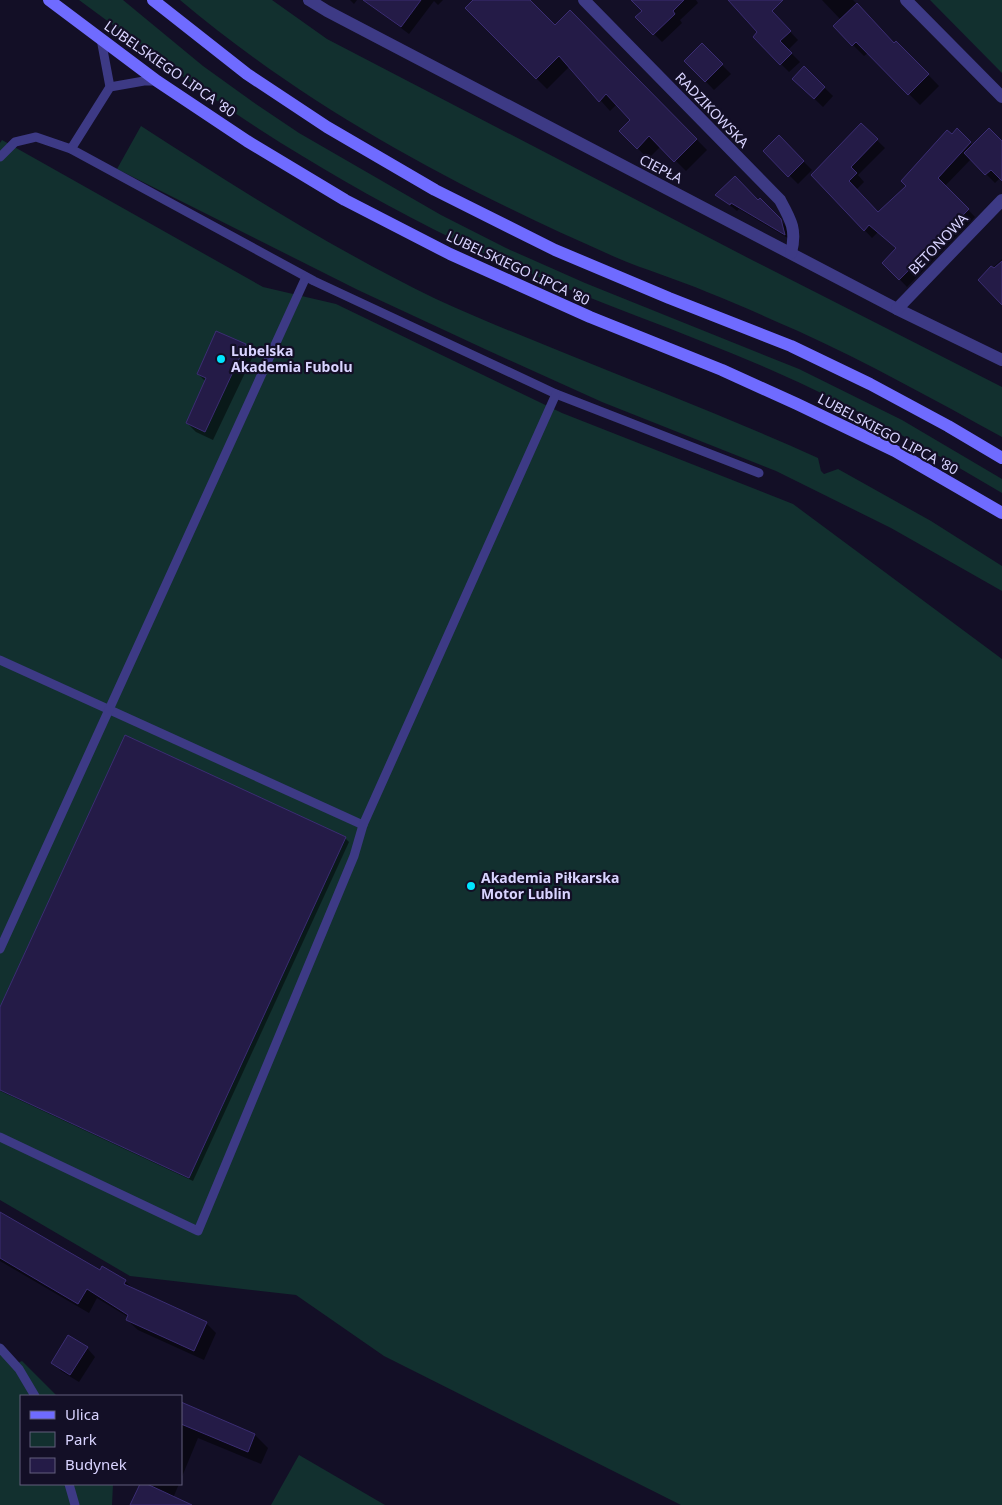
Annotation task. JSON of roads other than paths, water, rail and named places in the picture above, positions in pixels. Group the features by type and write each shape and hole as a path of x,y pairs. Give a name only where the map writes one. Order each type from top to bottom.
{"main road":[{"name":"LUBELSKIEGO LIPCA '80","path":"49,0 157,81 247,141 345,200 442,250 590,317 722,370 797,404 895,451 1002,513"},
{"path":"153,0 254,79 327,127 436,190 555,250 668,298 791,346 948,426 1002,458"}],"street":[{"name":"CIEPŁA","path":"309,0 897,310 1002,360"},
{"name":"RADZIKOWSKA","path":"584,0 780,200 792,223 795,239 791,253"},
{"path":"906,0 1002,97"},
{"name":"BETONOWA","path":"897,310 1002,200"}],"lane":[{"path":"71,149 110,87 101,39"},
{"path":"110,87 144,81 157,81"},
{"path":"0,157 15,142 36,137 71,149 306,277 556,394 759,472"},
{"path":"0,949 306,277"},
{"path":"0,1137 198,1231 354,856 363,825 556,394"},
{"path":"0,660 363,825"},
{"path":"0,1348 19,1369 34,1395"},
{"path":"68,1485 75,1505"}],"place":[{"name":"Lubelska Akademia Fubolu","path":"221,359"},
{"name":"Akademia Piłkarska Motor Lublin","path":"471,886"}]}
